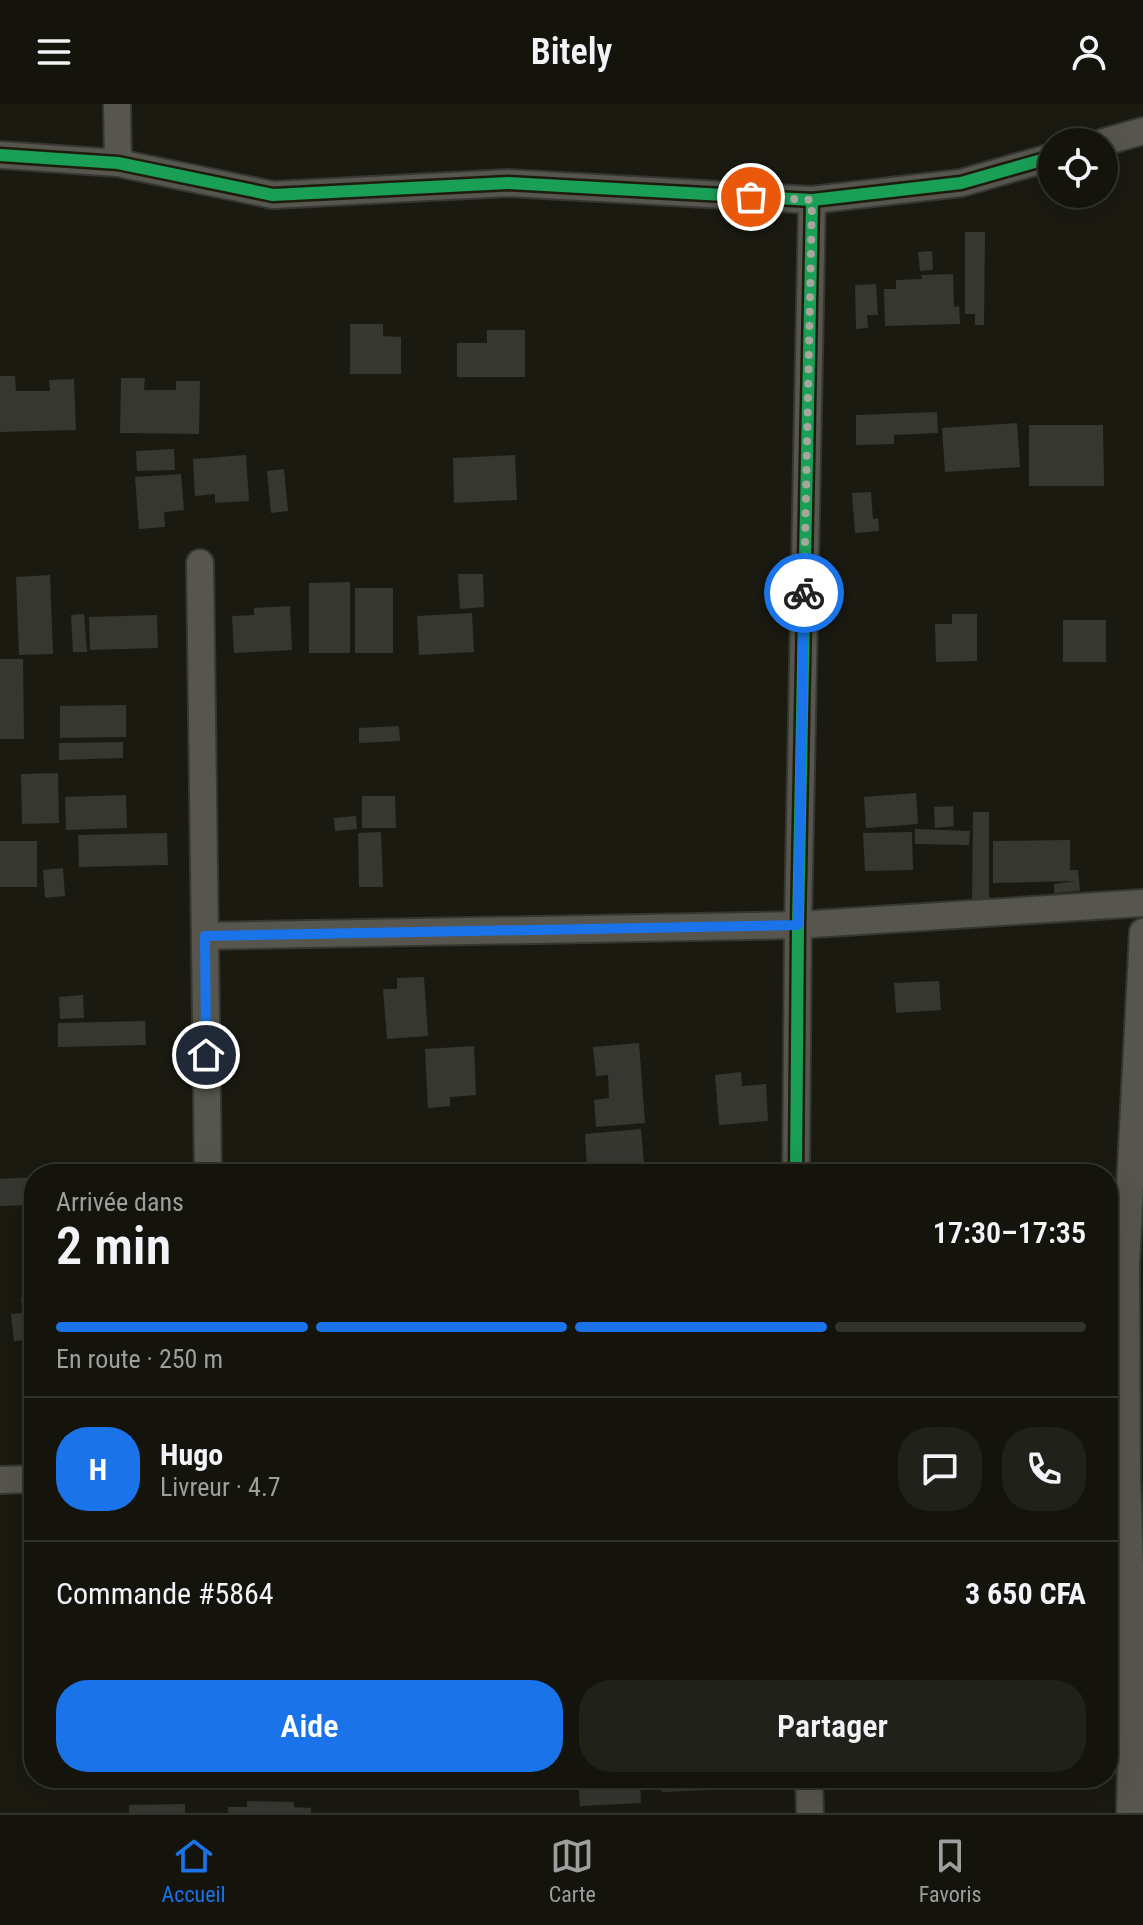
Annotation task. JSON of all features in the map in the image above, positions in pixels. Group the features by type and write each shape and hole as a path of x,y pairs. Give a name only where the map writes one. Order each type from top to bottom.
{"street":[{"path":"117,104 118,163"},
{"path":"1118,138 1143,131"},
{"path":"0,155 118,163 273,195 508,183 812,200 961,183 1038,161"},
{"path":"796,1164 812,200"},
{"path":"200,563 208,1164"},
{"path":"205,936 798,925 1143,903"},
{"path":"1130,1813 1133,1655 1126,1477 1126,1264 1143,932"},
{"path":"0,1480 24,1479"},
{"path":"809,1788 810,1813"}],"building":[{"path":"965,232 985,232 984,325 975,325 975,314 965,314"},
{"path":"932,251 933,270 920,271 918,252"},
{"path":"953,274 954,307 959,306 960,324 885,326 884,289 896,289 896,280"},
{"path":"876,284 878,315 867,315 868,328 856,329 855,285"},
{"path":"350,324 383,324 383,336 401,337 401,374 350,374"},
{"path":"487,330 525,330 525,377 457,377 457,343 487,343"},
{"path":"0,376 15,376 16,391 50,391 49,380 74,379 76,430 0,432"},
{"path":"121,378 145,378 144,390 176,390 176,381 200,381 199,434 120,433"},
{"path":"937,412 938,433 894,435 894,444 856,445 856,415"},
{"path":"1017,423 1020,467 945,472 942,428"},
{"path":"1029,425 1103,425 1104,486 1029,486"},
{"path":"174,449 175,470 137,471 136,451"},
{"path":"246,455 249,501 215,503 215,494 195,496 193,459"},
{"path":"515,455 517,500 454,503 453,458"},
{"path":"284,469 288,511 271,513 267,471"},
{"path":"181,474 184,510 164,512 165,527 139,529 135,477"},
{"path":"871,492 873,519 878,518 879,531 855,533 852,493"},
{"path":"458,574 483,574 484,607 460,609"},
{"path":"50,575 53,654 19,655 16,577"},
{"path":"350,582 350,653 309,653 309,583"},
{"path":"355,588 393,588 393,653 355,653"},
{"path":"290,606 292,650 234,653 232,616 254,615 254,608"},
{"path":"472,613 474,652 419,655 417,616"},
{"path":"84,614 87,652 73,652 71,615"},
{"path":"952,614 977,614 977,661 936,662 935,624 952,624"},
{"path":"157,615 158,648 90,650 89,617"},
{"path":"1063,620 1106,620 1106,662 1063,662"},
{"path":"0,659 23,659 24,739 0,739"},
{"path":"126,705 126,737 60,738 60,706"},
{"path":"399,726 400,741 359,743 359,728"},
{"path":"123,742 123,758 59,760 59,743"},
{"path":"58,773 59,823 22,824 21,774"},
{"path":"916,793 918,824 866,828 864,797"},
{"path":"126,795 127,828 66,830 65,797"},
{"path":"362,796 395,796 396,828 362,828"},
{"path":"953,806 954,826 935,828 934,807"},
{"path":"973,812 989,812 989,902 972,901"},
{"path":"356,816 357,829 335,831 334,818"},
{"path":"915,829 970,831 969,845 915,844"},
{"path":"381,832 383,887 359,887 358,833"},
{"path":"912,832 913,870 865,871 863,833"},
{"path":"167,833 168,865 79,867 78,835"},
{"path":"1070,840 1070,870 1078,870 1080,891 1054,893 1054,884 1075,881 993,883 993,841"},
{"path":"0,841 37,841 37,887 0,887"},
{"path":"63,868 65,896 45,898 43,870"},
{"path":"424,977 428,1036 387,1039 383,989 397,989 397,978"},
{"path":"939,981 941,1010 896,1013 894,983"},
{"path":"83,995 84,1018 60,1019 59,997"},
{"path":"145,1021 146,1045 58,1047 58,1023"},
{"path":"639,1043 645,1123 596,1127 594,1100 609,1098 608,1075 596,1076 593,1047"},
{"path":"474,1046 476,1095 450,1097 450,1106 428,1108 425,1049"},
{"path":"741,1072 742,1086 766,1084 768,1121 719,1125 715,1075"},
{"path":"641,1129 644,1164 587,1164 585,1134"},
{"path":"24,1178 24,1205 0,1206 0,1179"},
{"path":"21,1298 24,1298 24,1340 14,1341 11,1314 23,1313"},
{"path":"579,1788 640,1788 641,1803 580,1806"},
{"path":"662,1788 710,1788 710,1790 662,1792"},
{"path":"247,1801 294,1802 294,1807 311,1808 311,1813 228,1813 228,1807 247,1807"},
{"path":"185,1804 185,1813 129,1813 129,1805"}],"cycle path":[{"path":"0,155 118,163 273,195 508,183 812,200 961,183 1038,161"},
{"path":"796,1164 812,200"}],"way so far":[{"path":"751,197 812,200 804,593"}],"route":[{"path":"206,1055 205,936 798,925 804,593"}]}
